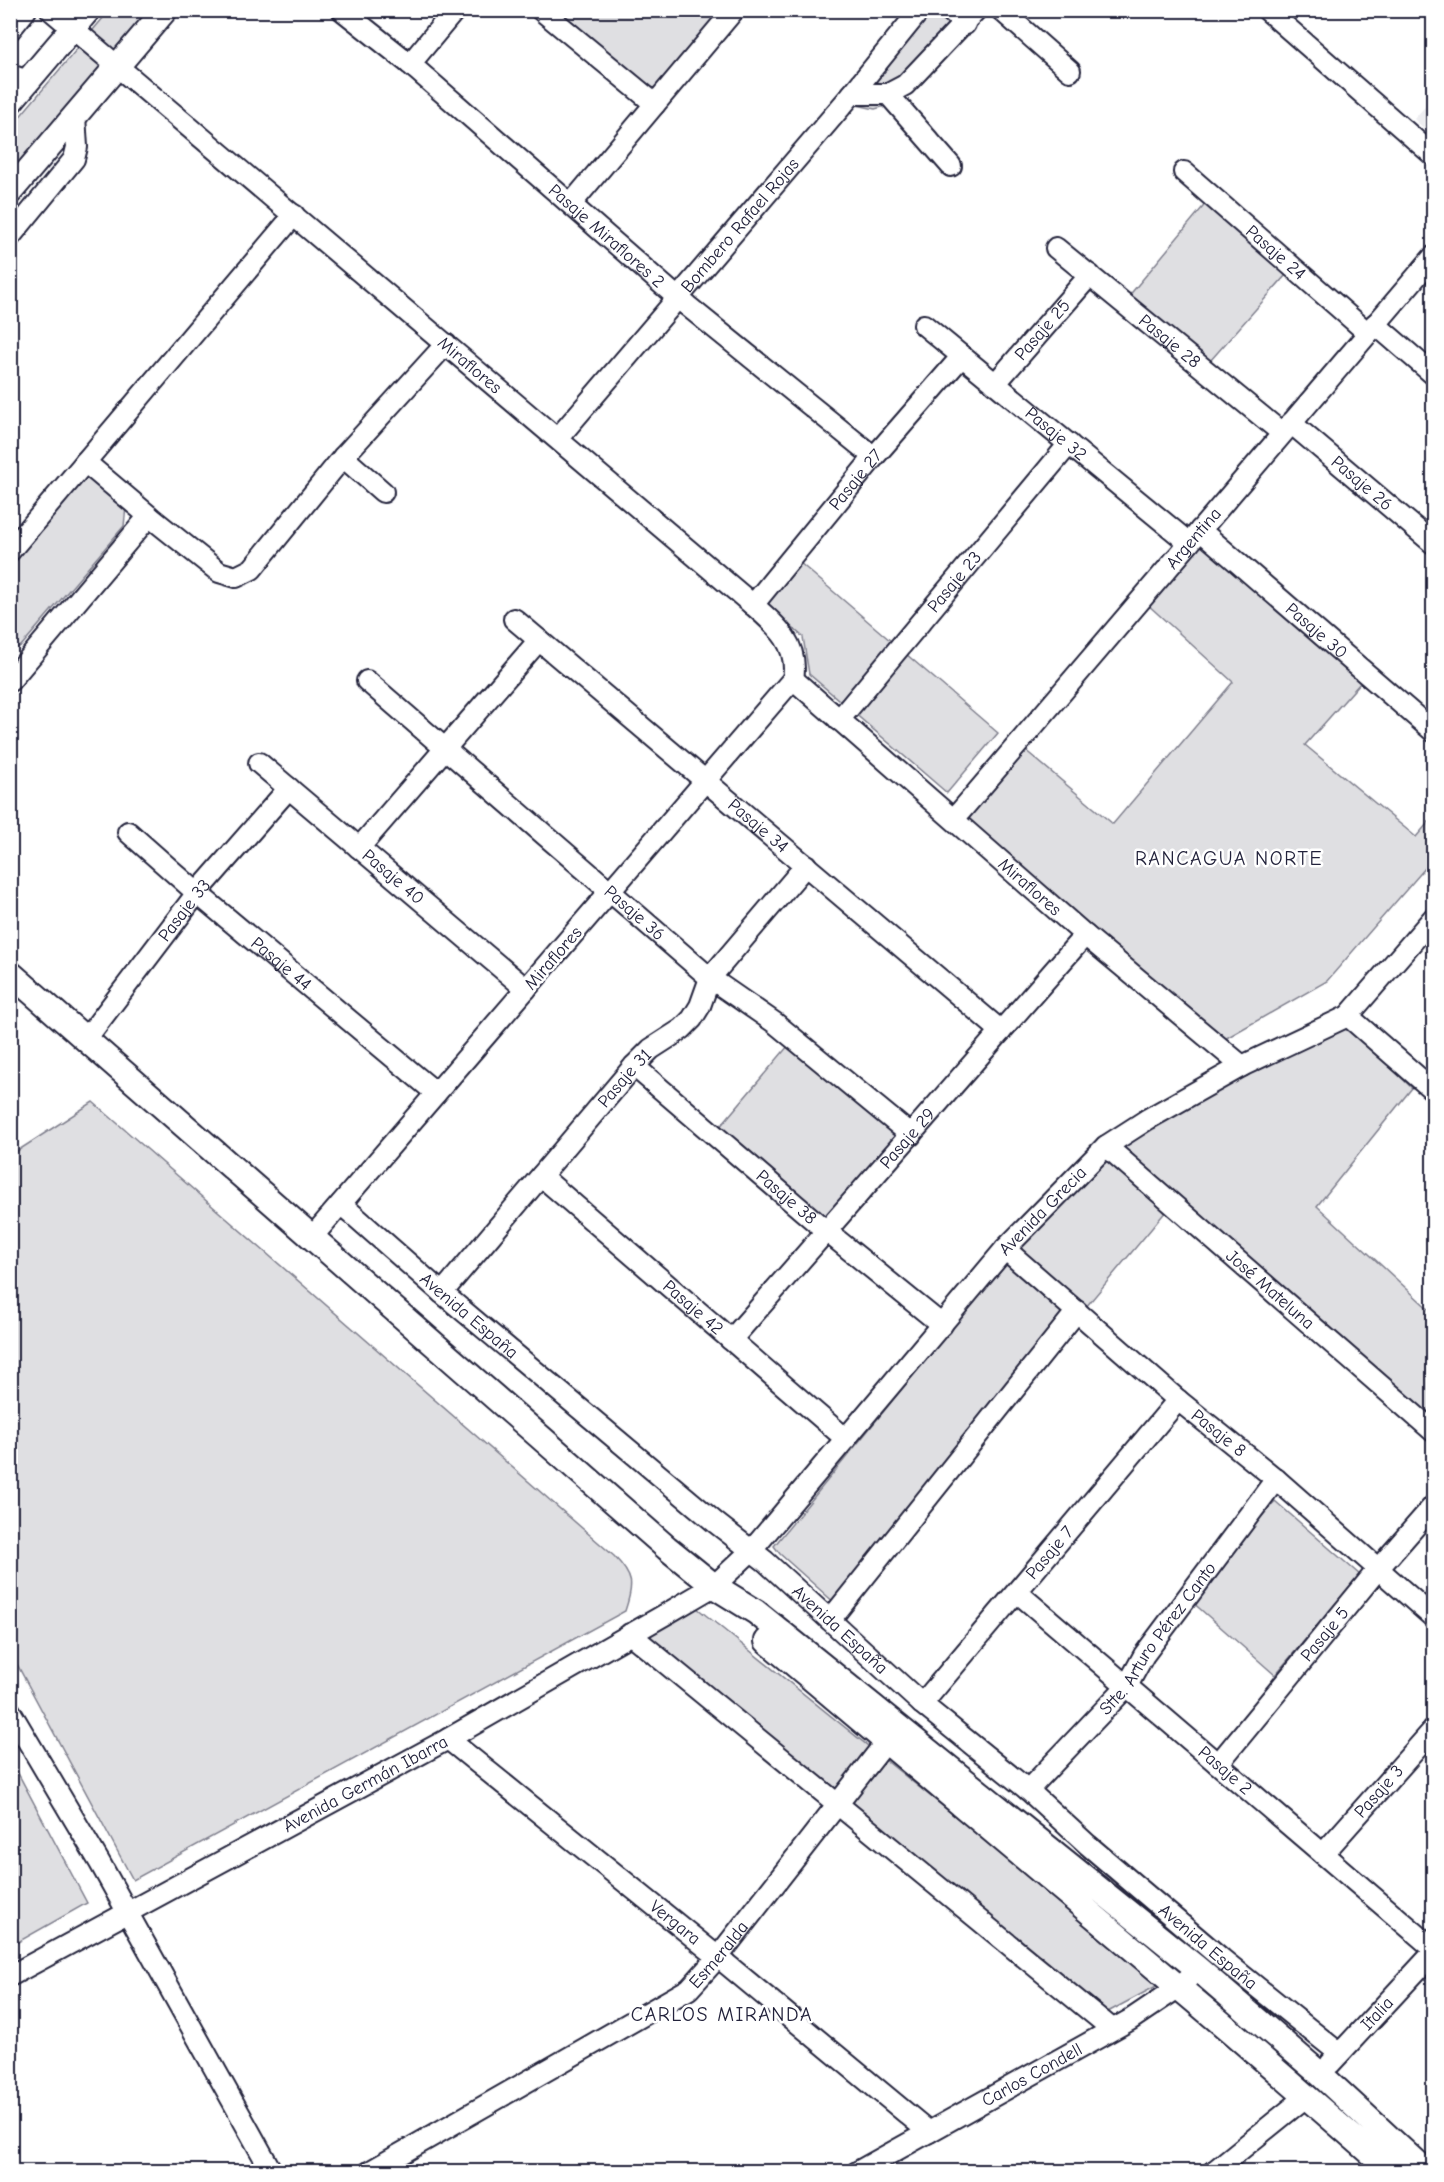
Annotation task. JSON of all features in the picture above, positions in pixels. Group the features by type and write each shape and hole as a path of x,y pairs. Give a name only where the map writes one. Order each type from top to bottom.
{"main road":[{"path":"10,102 19,78 72,29 88,10"},
{"path":"10,192 165,10"},
{"name":"Avenida España","path":"10,973 667,1548 714,1586 756,1612 1197,1970 1320,2074 1426,2172"},
{"name":"Avenida España","path":"714,1586 720,1598 742,1620 1307,2096 1393,2172"}],"street":[{"path":"10,30 26,10"},
{"name":"Miraflores","path":"51,10 753,604 776,625 789,643 794,662 793,679 313,1236"},
{"name":"Pasaje Miraflores 2","path":"342,10 410,64 679,299 874,457"},
{"path":"410,64 455,10"},
{"path":"541,10 655,104"},
{"path":"571,204 734,10"},
{"name":"Bombero Rafael Rojas","path":"558,438 679,299 921,10"},
{"path":"852,94 888,94 905,85 971,17 949,10"},
{"path":"1001,10 1070,70"},
{"path":"1267,10 1434,156"},
{"path":"888,94 951,166"},
{"path":"10,237 74,159 77,147 75,116"},
{"name":"Pasaje 24","path":"1184,172 1372,329 1434,375"},
{"path":"10,551 294,215"},
{"name":"Pasaje 28","path":"1056,248 1287,428"},
{"name":"Argentina","path":"954,819 1434,256"},
{"name":"Pasaje 25","path":"995,384 1090,275"},
{"name":"Pasaje 32","path":"924,325 1069,444 1194,537"},
{"path":"85,462 219,572 236,577 252,569 343,457 446,344"},
{"name":"Pasaje 27","path":"753,604 874,457 962,356"},
{"name":"Pasaje 26","path":"1287,428 1434,544"},
{"name":"Pasaje 23","path":"839,720 1069,444"},
{"path":"343,457 383,492"},
{"path":"10,681 149,516"},
{"name":"Pasaje 30","path":"1194,537 1434,732"},
{"name":"Pasaje 34","path":"514,619 706,779 1001,1031"},
{"path":"359,848 539,640"},
{"name":"Miraflores","path":"793,679 1085,935 1242,1066"},
{"name":"Pasaje 36","path":"367,681 710,978 775,1023 911,1135"},
{"name":"Pasaje 40","path":"259,763 526,989"},
{"name":"Pasaje 33","path":"86,1039 197,893 289,788"},
{"name":"Pasaje 44","path":"128,832 197,893 436,1093"},
{"name":"Pasaje 31","path":"442,1293 634,1066 651,1049 682,1029 692,1019 700,1006 710,978 806,865"},
{"name":"Avenida Grecia","path":"714,1586 752,1550 1005,1249 1106,1146 1148,1119 1242,1066 1348,1016 1434,917"},
{"name":"Pasaje 29","path":"731,1340 1085,935"},
{"path":"1348,1016 1434,1091"},
{"name":"Pasaje 38","path":"634,1066 825,1230 942,1325"},
{"name":"José Mateluna","path":"1106,1146 1434,1432"},
{"name":"Pasaje 42","path":"541,1176 846,1439"},
{"name":"Avenida España","path":"341,1204 442,1293 716,1523 752,1550 922,1704 1029,1791 1088,1845 1222,1959 1338,2053"},
{"name":"Pasaje 8","path":"1005,1249 1178,1400 1276,1479 1434,1618"},
{"path":"830,1620 1077,1311"},
{"name":"Pasaje 7","path":"922,1704 1178,1400"},
{"name":"Stte. Arturo Pérez Canto","path":"1029,1791 1127,1686 1144,1655 1276,1479"},
{"name":"Pasaje 5","path":"1218,1764 1378,1569 1434,1505"},
{"name":"Avenida Germán Ibarra","path":"10,1976 448,1739 714,1586"},
{"name":"Pasaje 2","path":"1017,1592 1434,1950"},
{"path":"630,1634 1112,2029"},
{"path":"10,1711 100,1863 272,2172"},
{"name":"Pasaje 3","path":"1323,1854 1434,1729"},
{"name":"Vergara","path":"448,1739 718,1957 929,2132"},
{"name":"Esmeralda","path":"369,2172 675,1999 698,1981 886,1742"},
{"name":"Italia","path":"1320,2074 1434,1950"},
{"name":"Carlos Condell","path":"857,2172 1112,2029 1179,1988 1197,1970"},
{"path":"1213,2172 1307,2096"}],"shaded area":[{"path":"109,11 153,11 11,178 11,127"},
{"path":"557,11 720,11 654,89"},
{"path":"923,11 949,11 964,23 889,105 875,109 843,102"},
{"path":"1433,98 1433,137 1414,119"},
{"path":"1212,196 1293,267 1203,369 1123,303"},
{"path":"84,479 92,479 126,507 124,526 21,646 11,650 11,563"},
{"path":"1201,541 1361,682 1305,745 1416,837 1433,817 1433,859 1327,981 1223,1040 1090,929 965,818 1024,749 1113,824 1233,682 1147,604"},
{"path":"799,562 998,733 947,793 809,674 803,637 764,603"},
{"path":"1345,1024 1412,1088 1317,1206 1433,1313 1433,1418 1177,1198 837,1605 780,1554 774,1546 1020,1244 1107,1154 1244,1070"},
{"path":"794,1039 904,1132 826,1222 718,1129"},
{"path":"93,1102 614,1556 629,1576 631,1587 625,1611 133,1880 11,1653 11,1155"},
{"path":"1275,1501 1360,1575 1275,1675 1191,1601"},
{"path":"697,1608 1162,1983 1091,2021 630,1641"},
{"path":"11,1760 87,1903 11,1946"}],"district":[{"name":"RANCAGUA NORTE","path":"1229,858"},
{"name":"CARLOS MIRANDA","path":"722,2014"}]}
